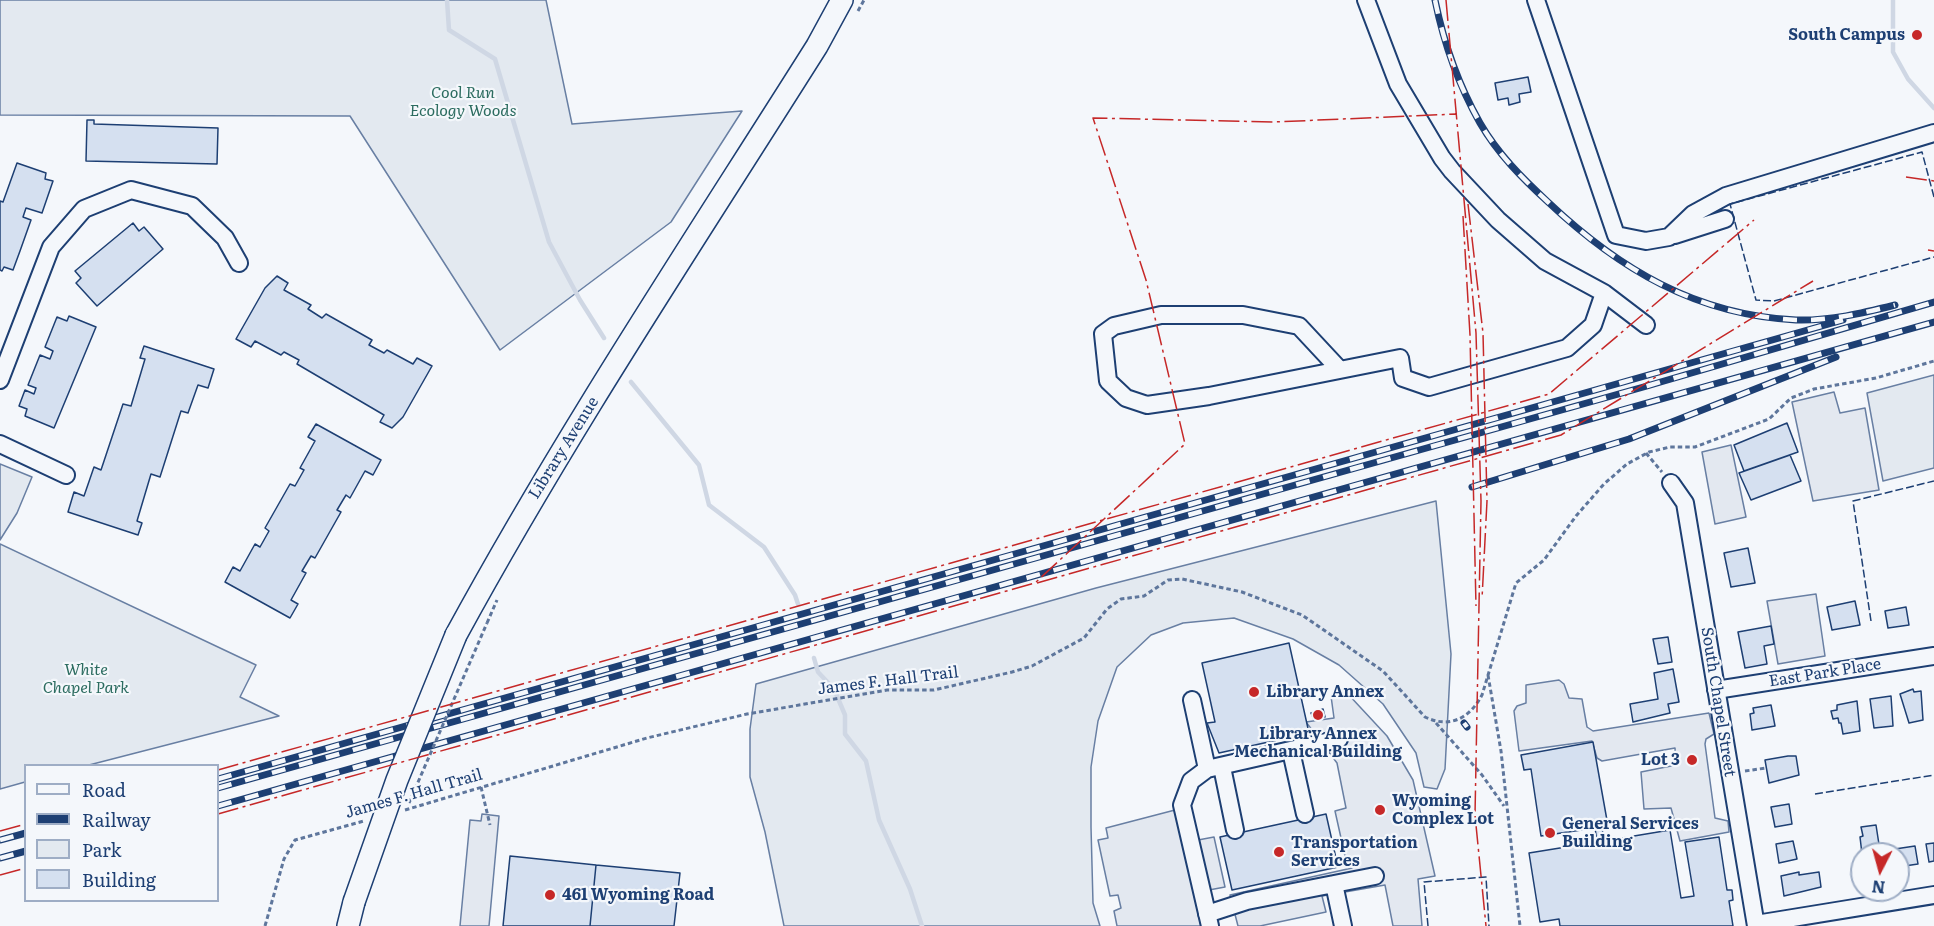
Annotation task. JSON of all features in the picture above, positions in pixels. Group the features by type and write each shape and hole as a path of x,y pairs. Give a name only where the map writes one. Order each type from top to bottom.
{"main road":[{"name":"Library Avenue","path":"348,926 354,902 401,770 456,635 510,536 569,437 811,56 842,0"}],"street":[{"path":"1366,0 1398,84 1442,158 1498,220 1545,261 1604,293 1646,325"},
{"path":"1536,0 1616,235 1646,241 1669,237 1725,219"},
{"path":"1669,237 1694,214 1726,196 1934,133"},
{"path":"0,380 51,247 84,209 131,190 192,206 225,238 239,262"},
{"path":"1340,370 1299,326 1243,315 1161,315 1114,326 1102,334 1108,381 1126,398 1147,405 1209,396 1340,370 1400,358 1403,378 1429,387 1567,348 1593,325 1604,293"},
{"path":"0,444 66,475"},
{"name":"South Chapel Street","path":"1671,483 1685,503 1756,925"},
{"name":"East Park Place","path":"1716,690 1934,656"},
{"path":"1192,700 1235,830"},
{"path":"1339,739 1215,768 1191,781 1182,805 1208,920 1248,902 1375,876"},
{"path":"1291,751 1305,814"},
{"path":"1334,884 1342,926"},
{"path":"1756,925 1934,895"}],"path":[{"path":"854,17 864,0"},
{"path":"1434,722 1456,721 1472,711 1482,695 1516,583 1544,560 1576,516 1604,484 1627,464 1646,453 1670,447 1695,447 1769,419 1791,399 1814,389 1876,378 1934,361"},
{"path":"1646,453 1671,483"},
{"name":"James F. Hall Trail","path":"396,813 647,738 747,714 887,690 934,690 1032,666 1084,638 1107,609 1121,599 1144,596 1168,580 1182,579 1242,592 1302,615 1376,666 1425,717 1434,722 1482,775 1505,807"},
{"path":"406,811 499,597"},
{"path":"1488,673 1501,751 1505,807 1520,926"},
{"path":"1743,771 1766,768"},
{"path":"481,787 490,825"},
{"name":"James F. Hall Trail","path":"265,926 284,859 295,840 375,819"}],"green space":[{"name":"Cool Run Ecology Woods","path":"0,0 546,0 572,124 742,111 671,222 500,350 350,116 0,115"},
{"path":"1934,375 1934,468 1883,481 1867,393"},
{"path":"0,464 32,477 17,513 0,540"},
{"path":"1436,501 1451,654 1445,769 1437,789 1424,787 1416,753 1383,704 1339,665 1293,639 1234,618 1183,623 1151,635 1117,667 1098,721 1091,767 1091,827 1093,903 1100,926 784,926 765,832 750,777 750,729 756,684 1096,588"},
{"name":"White Chapel Park","path":"0,544 256,665 240,697 279,716 93,764 24,764 24,782 0,789"}],"shaded area":[{"path":"1834,392 1840,413 1865,408 1879,490 1813,501 1792,402"},
{"path":"1731,445 1746,517 1715,524 1702,452"},
{"path":"1816,594 1825,656 1778,664 1767,601"},
{"name":"Lot 3","path":"1559,680 1564,684 1569,698 1582,699 1587,727 1593,731 1709,713 1714,734 1706,739 1705,744 1715,818 1728,821 1729,832 1680,841 1671,808 1644,809 1641,772 1676,765 1675,748 1602,761 1597,758 1592,741 1519,751 1514,711 1517,706 1526,703 1526,685"},
{"name":"Wyoming Complex Lot","path":"1347,693 1387,736 1413,780 1435,876 1418,879 1422,926 1393,926 1385,885 1322,896 1326,912 1260,926 1238,926 1230,895 1352,868 1355,864 1357,858 1345,856 1335,811 1346,808 1337,763 1306,722 1334,718 1331,696"},
{"path":"1175,810 1201,926 1117,926 1114,911 1121,908 1118,895 1110,896 1098,840 1108,838 1106,828"},
{"path":"482,814 499,816 489,926 460,926 470,820 481,821"},
{"path":"1214,837 1225,887 1209,890 1198,840"}],"building":[{"path":"1528,77 1531,92 1519,94 1520,102 1509,105 1508,98 1498,100 1495,83"},
{"path":"87,120 94,120 94,124 218,128 217,164 86,161"},
{"path":"17,163 46,173 45,179 53,181 42,213 26,208 23,217 31,220 13,270 4,267 2,271 0,270 0,201 3,202"},
{"path":"133,223 139,231 144,227 163,249 97,306 76,283 81,278 75,271"},
{"path":"277,276 288,283 284,290 311,305 308,309 322,318 326,314 372,340 369,345 384,353 387,350 413,364 417,358 432,366 403,417 392,428 380,422 384,415 297,364 299,360 284,352 281,355 255,341 251,347 236,339 265,288"},
{"path":"69,316 96,327 54,428 25,416 27,409 19,406 25,390 34,394 36,388 28,385 40,355 50,359 53,351 45,347 57,317 67,321"},
{"path":"144,346 214,369 208,388 198,385 188,413 181,411 160,477 151,474 137,521 142,523 138,535 68,512 74,492 84,496 94,467 101,470 123,404 131,406 145,359 140,358"},
{"path":"1787,423 1798,452 1744,471 1734,445"},
{"path":"316,424 381,460 373,475 365,471 350,498 346,495 337,510 341,512 315,558 311,556 302,571 306,573 291,600 298,604 290,618 225,582 233,567 240,571 255,544 260,547 269,531 265,528 290,484 295,486 304,470 300,468 315,441 308,437"},
{"path":"1790,455 1801,481 1751,500 1739,473"},
{"path":"1748,548 1755,583 1731,587 1724,553"},
{"path":"1855,601 1860,625 1832,630 1827,607"},
{"path":"1906,607 1909,625 1888,628 1885,611"},
{"path":"1771,626 1774,644 1764,646 1767,664 1745,668 1738,632"},
{"path":"1668,637 1672,662 1658,664 1653,639"},
{"name":"Library Annex","path":"1289,643 1309,733 1219,753 1207,723 1215,722 1202,663"},
{"path":"1673,669 1679,702 1668,704 1670,713 1633,722 1630,704 1658,699 1654,673"},
{"path":"1913,689 1914,692 1921,691 1923,720 1909,723 1900,694"},
{"path":"1891,696 1893,726 1874,728 1870,699"},
{"path":"1857,701 1860,731 1843,734 1841,723 1838,718 1833,719 1831,711 1837,710 1837,705"},
{"path":"1771,705 1775,726 1752,730 1750,714 1754,713 1753,708"},
{"name":"Library Annex Mechanical Building","path":"1323,709 1325,717 1314,720 1311,713"},
{"name":"General Services Building","path":"1593,742 1608,826 1602,827 1604,841 1670,830 1681,898 1694,896 1685,842 1719,837 1727,890 1732,890 1733,900 1729,901 1733,926 1560,926 1559,919 1540,922 1529,853 1597,842 1595,828 1541,836 1531,769 1524,770 1521,755"},
{"path":"1796,756 1799,775 1769,783 1765,760"},
{"path":"1789,804 1792,824 1775,827 1771,807"},
{"name":"Transportation Services","path":"1326,814 1338,867 1232,890 1220,837"},
{"path":"1876,825 1879,842 1861,842 1860,837 1863,836 1861,827"},
{"path":"1793,841 1797,859 1779,863 1776,844"},
{"path":"1934,843 1934,861 1929,862 1926,844"},
{"path":"1915,846 1918,864 1910,865 1910,847"},
{"name":"461 Wyoming Road","path":"510,856 596,865 590,926 503,926"},
{"path":"596,865 680,873 674,926 590,926"},
{"path":"1799,872 1799,875 1819,872 1821,887 1784,896 1781,876"}],"waterway":[{"path":"447,0 449,30 495,59 549,242 580,300 604,338"},
{"path":"1893,0 1893,52 1908,79 1934,108"},
{"path":"631,382 699,465 709,505 764,547 795,595 798,604"},
{"path":"814,658 818,672 834,689 845,715 845,734 866,761 879,820 910,889 922,926"}],"railway":[{"path":"1435,0 1447,48 1458,79 1480,123 1495,145 1520,175 1548,202 1603,248 1631,267 1692,298 1725,309 1760,316 1796,320 1834,318 1895,305"},
{"path":"219,788 1647,386 1934,302"},
{"path":"219,779 1843,320"},
{"path":"219,806 1934,322"},
{"path":"1472,487 1629,439 1836,357"},
{"path":"1464,723 1467,727"},
{"path":"0,840 24,834"},
{"path":"0,858 24,852"}],"fence":[{"path":"1934,197 1922,152 1730,204 1756,300 1774,301 1934,257"},
{"path":"1871,621 1853,501 1934,481"},
{"path":"1815,794 1934,775"},
{"path":"1428,926 1424,882 1486,877 1489,926"}],"power":[{"path":"1446,0 1476,333 1481,501 1475,815 1486,926"},
{"path":"219,814 1035,583 1185,444 1146,280 1093,118 1274,122 1457,114"},
{"path":"1906,177 1934,181"},
{"path":"1468,204 1483,333 1487,501 1482,599"},
{"path":"1463,216 1470,335 1476,606"},
{"path":"219,770 1549,394 1754,220"},
{"path":"1928,250 1934,251"},
{"path":"1037,583 1561,435 1813,281"},
{"path":"0,831 24,825"},
{"path":"0,875 24,869"}],"place":[{"name":"South Campus","path":"1917,35"},
{"name":"Library Annex","path":"1254,692"},
{"name":"Library Annex Mechanical Building","path":"1318,715"},
{"name":"Lot 3","path":"1692,760"},
{"name":"Wyoming Complex Lot","path":"1380,810"},
{"name":"General Services Building","path":"1550,833"},
{"name":"Transportation Services","path":"1279,852"},
{"name":"461 Wyoming Road","path":"550,895"}]}
